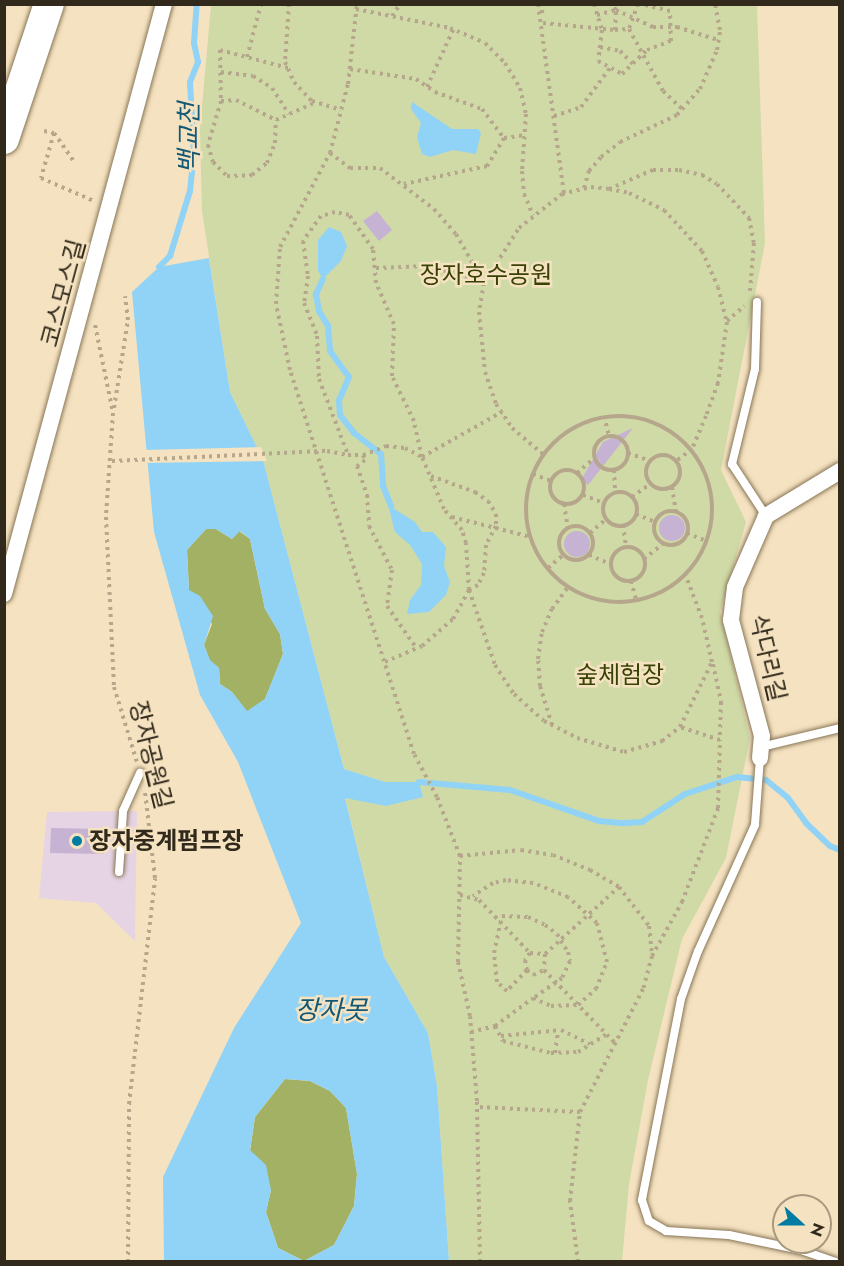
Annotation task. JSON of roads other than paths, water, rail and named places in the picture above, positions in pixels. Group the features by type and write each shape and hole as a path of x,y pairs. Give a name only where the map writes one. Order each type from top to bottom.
{"highway":[{"path":"4,139 49,4"}],"street":[{"name":"코스모스길","path":"4,594 87,296 164,4"},
{"path":"766,516 840,471"},
{"name":"삭다리길","path":"761,753 762,736 731,620 735,587 766,516"}],"lane":[{"path":"757,302 755,369 732,464 766,516"},
{"path":"835,1262 801,1250 729,1235 666,1231 649,1221 642,1200 681,999 698,951 755,825 761,753 840,728"},
{"path":"119,872 123,811 140,773"}],"water":[{"path":"412,102 452,129 478,129 481,133 476,154 453,150 430,157 422,154 417,137 421,123 411,109"},
{"path":"329,227 341,232 347,246 341,261 323,279 318,271 318,240"},
{"name":"장자못","path":"209,258 230,392 263,460 344,769 385,782 419,782 423,797 386,806 345,798 384,957 428,1033 437,1086 449,1261 304,1261 164,1261 163,1177 234,1028 301,923 238,762 200,695 154,532 132,292 159,267","holes":["206,529 216,529 232,539 240,531 250,539 265,609 280,634 283,654 265,699 247,711 232,692 220,684 219,668 210,660 204,645 213,616 200,596 189,590 187,550","285,1079 310,1081 330,1091 346,1108 357,1174 354,1206 334,1245 304,1261 278,1248 266,1212 271,1190 266,1165 250,1150 255,1117"]},
{"path":"388,505 415,522 422,532 433,532 446,547 444,566 450,582 446,595 429,612 407,614 410,600 421,585 422,564 410,545 395,532"}],"waterway":[{"name":"백교천","path":"159,267 170,256 190,191 194,154 190,82 198,62 194,43 197,4"},
{"path":"323,279 316,294 319,311 328,326 330,351 349,377 339,401 340,415 354,433 381,454 383,486 391,506"},
{"path":"419,782 510,790 599,821 624,823 642,822 685,794 737,777 766,780 788,798 806,823 830,846 840,850"}],"place":[{"name":"장자중계펌프장","path":"77,841"}],"park label":[{"name":"장자호수공원","path":"486,275"},
{"name":"숲체험장","path":"620,675"}]}
